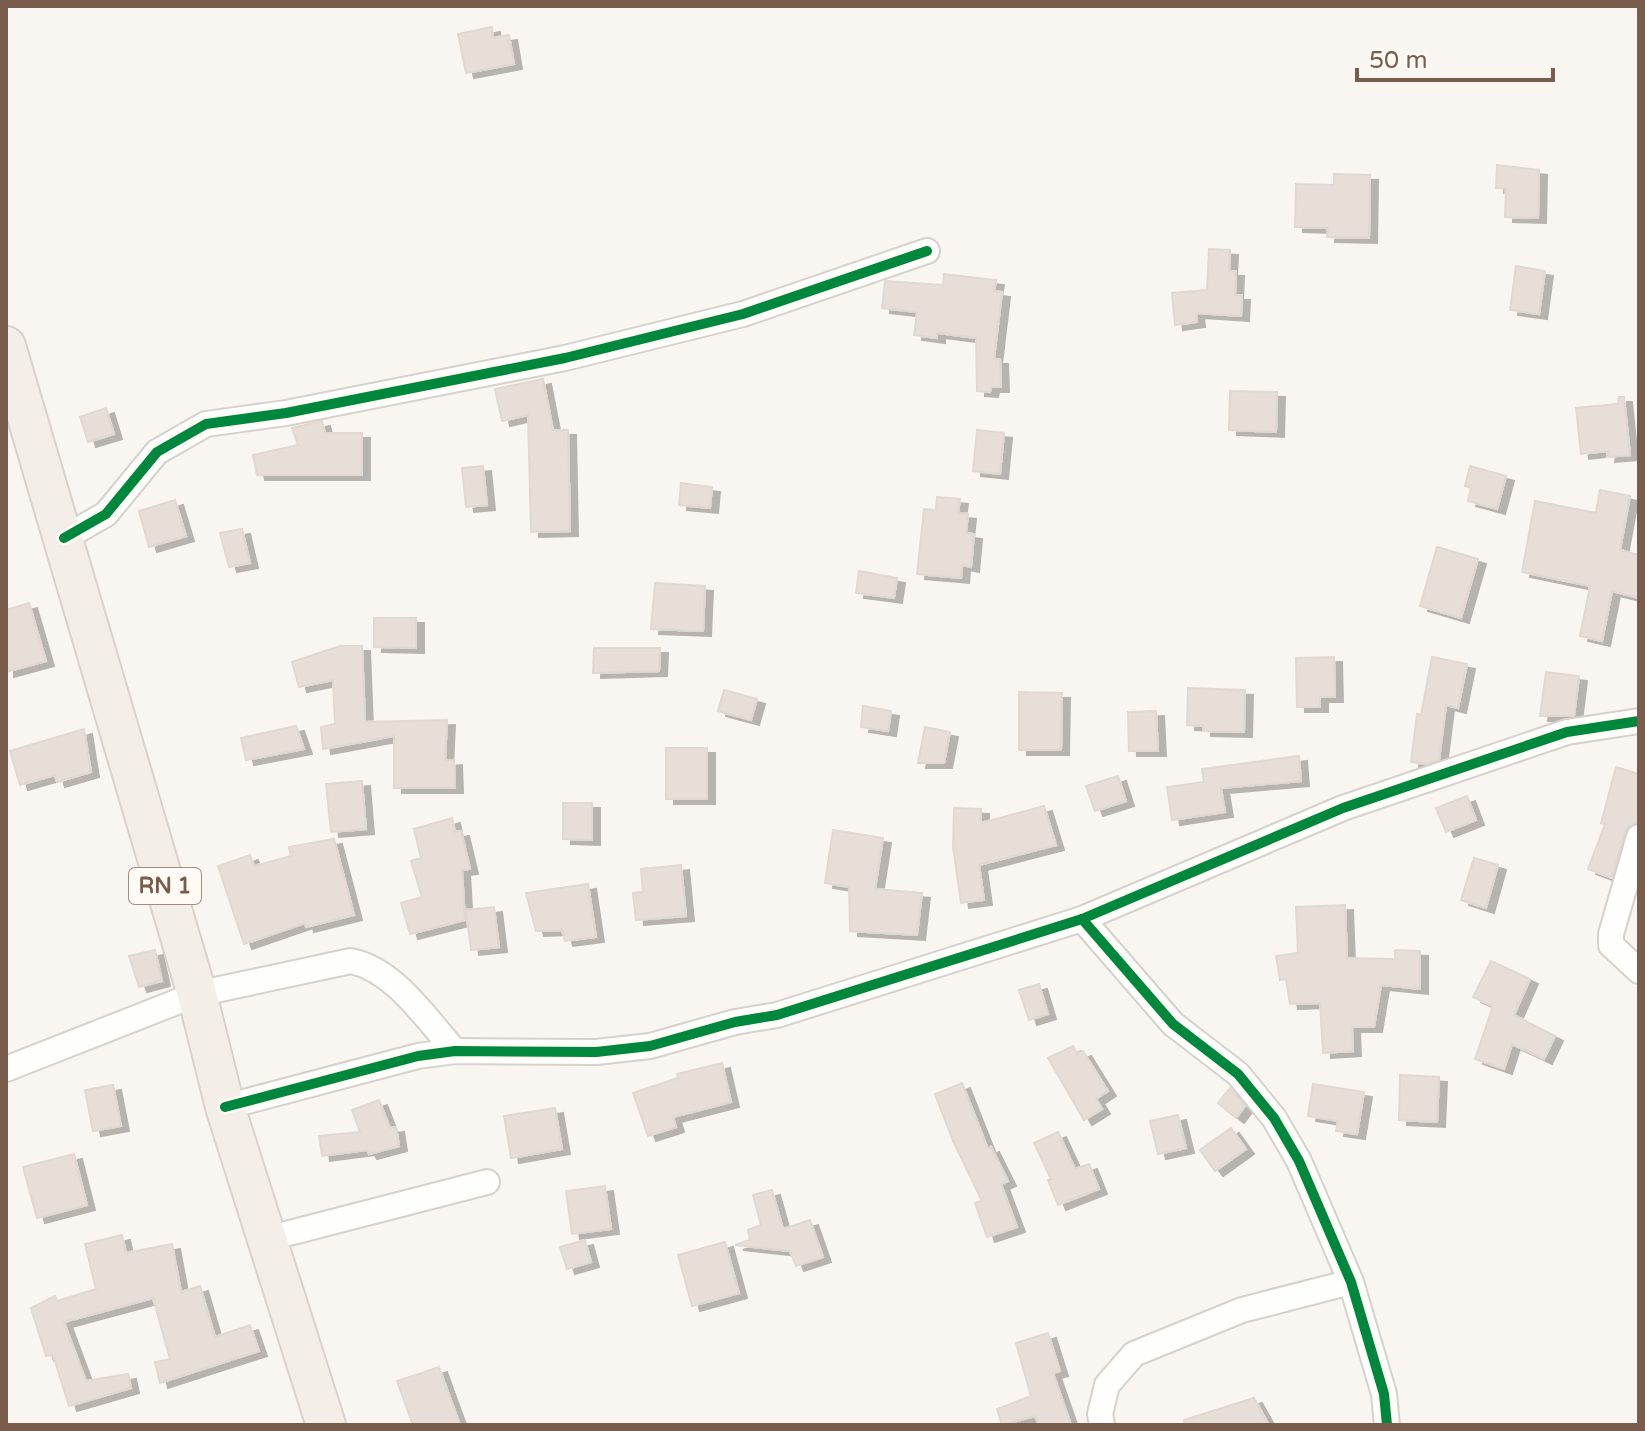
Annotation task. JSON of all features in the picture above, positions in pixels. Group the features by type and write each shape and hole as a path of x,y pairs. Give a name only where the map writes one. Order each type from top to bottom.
{"main road":[{"name":"RN 1","path":"6,346 16,417 64,538 197,994 225,1107 270,1238 326,1425"}],"street":[{"path":"64,538 106,514 157,452 206,424 286,413 565,358 743,314 927,251"},
{"path":"225,1107 418,1056 455,1051 596,1052 650,1046 735,1022 777,1015 1082,919 1343,808 1567,732 1639,721"},
{"path":"1639,837 1611,934 1611,945 1639,971"},
{"path":"1082,919 1173,1024 1238,1074 1257,1093 1299,1161 1351,1282 1384,1394 1387,1425"},
{"path":"6,1069 197,994 351,961 369,965 385,976 455,1051"},
{"path":"270,1238 487,1182"},
{"path":"1102,1425 1100,1414 1107,1385 1134,1354 1242,1310 1351,1282"}],"building":[{"path":"492,27 493,38 509,35 514,64 466,73 458,34"},
{"path":"1497,165 1539,170 1538,218 1505,217 1506,188 1496,188"},
{"path":"1334,174 1370,175 1369,238 1327,237 1328,228 1295,227 1296,184 1334,185"},
{"path":"1209,249 1230,250 1229,271 1236,271 1235,295 1242,295 1241,316 1196,313 1197,322 1175,325 1172,293 1207,290"},
{"path":"1516,266 1545,271 1539,314 1510,310"},
{"path":"944,274 996,280 994,291 1002,292 994,359 1000,359 1001,387 991,387 990,392 977,391 976,338 937,333 937,338 914,335 917,312 882,308 885,281 943,285"},
{"path":"543,379 553,430 568,430 570,531 531,532 528,415 502,421 495,389"},
{"path":"1230,391 1277,392 1276,432 1229,430"},
{"path":"1619,397 1624,397 1630,455 1607,457 1608,451 1581,454 1576,408 1618,404"},
{"path":"106,408 114,434 88,442 80,417"},
{"path":"322,421 325,433 362,433 362,475 257,475 253,455 298,445 292,428"},
{"path":"977,430 1004,433 1000,474 973,471"},
{"path":"483,466 487,505 466,507 462,468"},
{"path":"1470,466 1506,476 1497,509 1468,501 1471,488 1465,486"},
{"path":"681,483 712,487 710,508 679,505"},
{"path":"1600,490 1630,496 1620,550 1639,555 1639,598 1612,591 1602,641 1580,636 1590,586 1522,572 1535,501 1596,513"},
{"path":"937,497 960,499 958,513 968,514 966,533 974,534 971,567 962,565 961,578 917,574 924,509 936,510"},
{"path":"175,500 186,536 149,547 139,511"},
{"path":"242,529 250,563 229,567 220,533"},
{"path":"1437,547 1478,559 1461,618 1420,606"},
{"path":"859,571 897,578 894,598 856,593"},
{"path":"655,583 705,586 703,631 651,629"},
{"path":"29,603 46,661 6,672 6,610"},
{"path":"374,618 416,618 416,648 374,647"},
{"path":"340,646 362,646 365,722 447,720 445,761 454,760 455,788 394,788 394,736 323,749 321,727 335,724 333,680 299,687 292,662"},
{"path":"594,648 660,648 659,671 593,673"},
{"path":"1334,657 1335,697 1320,697 1320,707 1297,707 1296,658"},
{"path":"1432,657 1467,664 1458,708 1446,705 1439,760 1426,764 1411,762 1417,714 1421,715"},
{"path":"1546,672 1579,676 1574,716 1540,716"},
{"path":"1188,688 1245,690 1244,732 1203,731 1203,726 1187,725"},
{"path":"724,690 757,699 751,720 718,711"},
{"path":"1019,692 1062,693 1061,750 1019,750"},
{"path":"863,706 891,711 888,731 861,727"},
{"path":"1156,711 1158,751 1129,751 1128,712"},
{"path":"296,726 304,749 246,760 241,738"},
{"path":"925,727 950,732 944,763 918,763"},
{"path":"84,729 91,772 57,782 55,775 20,785 10,751"},
{"path":"666,748 707,748 707,799 666,799"},
{"path":"1299,756 1301,781 1221,788 1225,812 1172,820 1167,787 1204,782 1202,769"},
{"path":"1616,767 1639,774 1639,822 1629,826 1625,832 1612,878 1588,869 1605,824 1601,823"},
{"path":"1118,776 1126,801 1095,811 1086,786"},
{"path":"362,781 366,829 331,832 326,784"},
{"path":"1467,796 1476,820 1446,832 1436,808"},
{"path":"563,803 592,803 592,840 563,839"},
{"path":"1044,806 1056,845 979,865 984,900 961,903 953,847 954,808 981,809 981,823"},
{"path":"452,818 455,832 461,831 470,869 462,870 465,920 410,934 401,903 422,897 411,861 421,858 414,829"},
{"path":"833,830 883,838 875,889 922,893 917,935 850,931 849,887 825,883"},
{"path":"334,839 354,915 306,927 305,923 244,944 218,866 250,855 254,866 291,856 289,847"},
{"path":"1474,858 1498,865 1486,908 1461,900"},
{"path":"681,865 686,916 636,920 633,893 643,892 641,869"},
{"path":"588,884 596,937 565,941 562,930 536,931 526,893"},
{"path":"1345,905 1347,958 1395,959 1395,950 1420,951 1420,989 1381,985 1374,1027 1352,1027 1353,1051 1323,1053 1320,1003 1290,1004 1286,979 1280,980 1276,956 1298,953 1296,907"},
{"path":"494,907 499,947 471,950 466,910"},
{"path":"155,950 162,981 139,987 129,956"},
{"path":"1491,961 1530,979 1514,1015 1555,1036 1544,1059 1512,1044 1504,1069 1475,1059 1493,1006 1473,997"},
{"path":"1039,984 1048,1014 1029,1020 1019,990"},
{"path":"1073,1046 1077,1054 1083,1051 1108,1091 1096,1099 1102,1109 1084,1120 1048,1058"},
{"path":"722,1063 731,1102 673,1117 676,1127 648,1136 633,1093 678,1078 677,1074"},
{"path":"1400,1075 1439,1077 1437,1122 1399,1120"},
{"path":"962,1083 988,1149 991,1147 1008,1181 1001,1184 1017,1227 987,1237 975,1203 982,1201 953,1141 935,1094"},
{"path":"1313,1084 1364,1092 1357,1134 1336,1131 1338,1121 1308,1116"},
{"path":"113,1085 121,1126 93,1131 85,1090"},
{"path":"1230,1088 1245,1106 1236,1118 1218,1103"},
{"path":"379,1100 390,1128 396,1127 399,1146 369,1154 367,1150 322,1156 319,1136 360,1132 352,1110"},
{"path":"555,1108 562,1149 511,1158 504,1116"},
{"path":"1178,1115 1186,1148 1158,1154 1150,1121"},
{"path":"1231,1128 1246,1149 1215,1171 1200,1150"},
{"path":"1058,1132 1075,1169 1089,1164 1099,1189 1058,1205 1048,1180 1051,1179 1034,1143"},
{"path":"74,1154 87,1205 37,1218 23,1167"},
{"path":"605,1186 611,1229 572,1234 566,1191"},
{"path":"772,1190 783,1229 810,1220 823,1257 796,1266 790,1251 735,1245 750,1240 748,1230 761,1225 753,1195"},
{"path":"122,1235 126,1253 172,1244 181,1292 200,1286 215,1337 250,1325 259,1351 160,1383 155,1362 170,1359 153,1298 64,1322 86,1381 128,1374 131,1388 69,1406 53,1355 46,1356 31,1308 55,1296 57,1301 96,1289 85,1244"},
{"path":"585,1240 591,1262 567,1269 560,1247"},
{"path":"725,1242 739,1293 692,1306 678,1255"},
{"path":"1048,1333 1060,1371 1053,1373 1071,1425 1039,1425 1035,1416 1002,1425 997,1409 1031,1396 1016,1343"},
{"path":"439,1367 460,1425 413,1425 397,1381"},
{"path":"1254,1398 1269,1425 1185,1425 1184,1420"}],"cycle path":[{"path":"64,538 106,514 157,452 206,424 286,413 565,358 743,314 927,251"},
{"path":"225,1107 418,1056 455,1051 596,1052 650,1046 735,1022 777,1015 1082,919 1343,808 1567,732 1639,721"},
{"path":"1082,919 1173,1024 1238,1074 1274,1118 1299,1161 1351,1282 1384,1394 1387,1425"}]}
